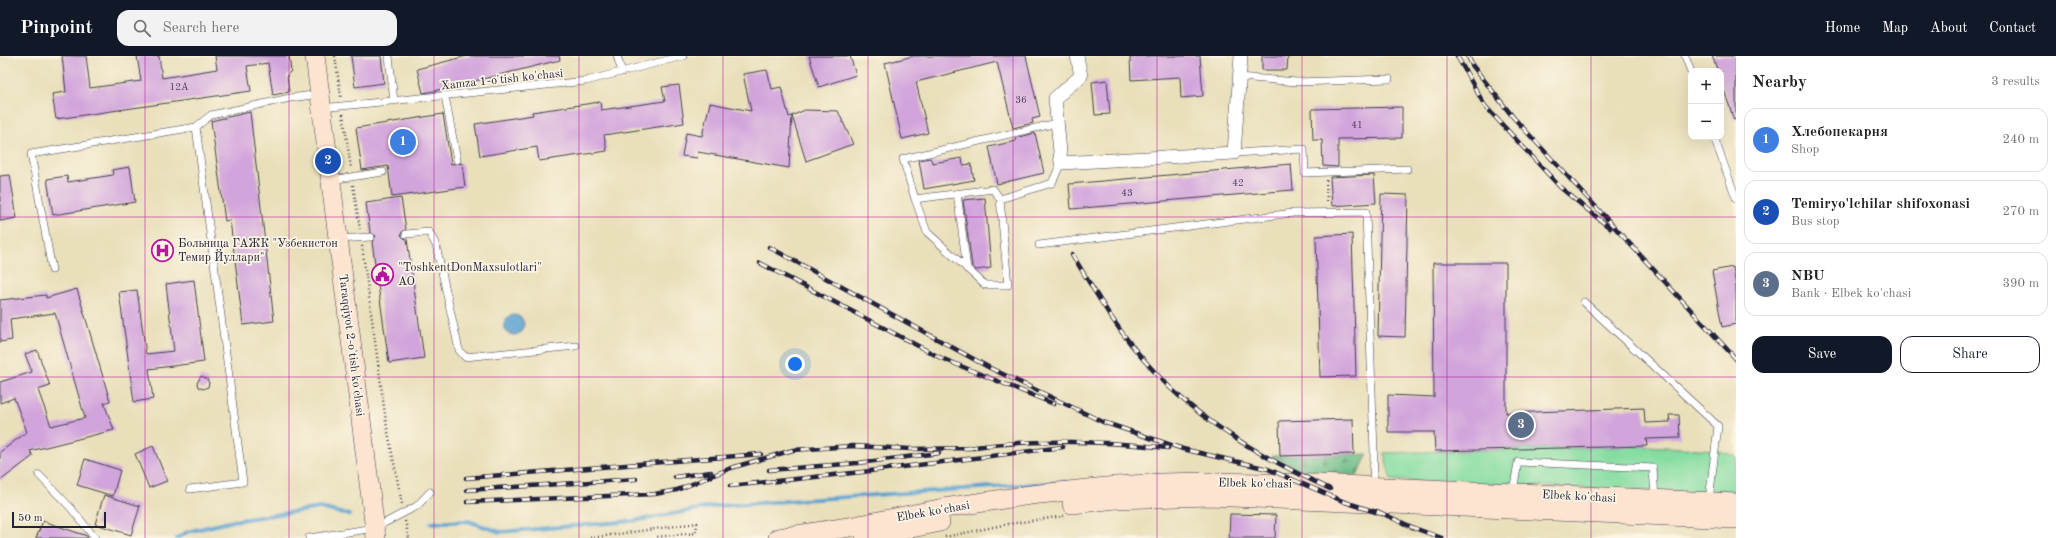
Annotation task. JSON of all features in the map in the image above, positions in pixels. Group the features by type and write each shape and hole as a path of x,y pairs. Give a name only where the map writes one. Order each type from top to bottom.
{"main road":[{"name":"Taraqqiyot 2-o'tish ko'chasi","path":"315,56 376,533"},
{"name":"Elbek ko'chasi","path":"778,538 849,527 944,508 1116,486 1207,482 1513,492 1736,503"},
{"name":"Elbek ko'chasi","path":"865,538 944,521 1029,509 1116,499 1209,496 1736,519"}],"street":[{"path":"1077,56 1081,76 1055,98 1061,163 1234,153 1241,56"}],"lane":[{"path":"389,56 394,101"},
{"path":"617,56 622,72"},
{"path":"652,56 654,64"},
{"name":"Xamza 1-o'tish ko'chasi","path":"196,127 211,115 290,98 321,101 394,101 586,81 683,56"},
{"path":"1685,56 1690,68"},
{"path":"1240,77 1297,82 1389,79"},
{"path":"445,96 457,160"},
{"path":"915,200 993,189 1000,199 1008,285 985,285 927,232 915,200 903,159 1057,123"},
{"path":"52,270 31,154 196,127 243,482 190,489"},
{"path":"1715,140 1736,198"},
{"path":"1234,153 1304,149 1305,173 1407,169"},
{"path":"1000,199 1052,183 1061,163"},
{"path":"331,180 383,172"},
{"path":"957,193 967,269"},
{"path":"1039,245 1293,213 1366,212 1374,453 1373,487"},
{"path":"406,234 429,232 436,245 459,350 465,356 576,346"},
{"path":"338,239 371,237"},
{"path":"1584,302 1718,426 1709,502"},
{"path":"1513,492 1518,462 1653,468 1656,500"},
{"path":"39,475 70,506 95,538"},
{"path":"309,538 376,533 404,513 417,506 430,492"}],"path":[{"path":"1325,172 1327,201 1326,212"},
{"path":"386,422 409,538"},
{"path":"942,538 1008,524 1069,516"},
{"path":"590,538 697,523 696,533 655,537"}],"green space":[{"path":"1647,446 1716,450 1736,456 1736,491 1675,492 1391,480 1384,453"},
{"path":"1368,454 1357,476 1310,474 1272,456"}],"water":[{"path":"514,315 521,318 524,325 521,332 514,335 507,332 504,325 507,318"}],"building":[{"path":"62,56 86,56 90,88 141,81 137,56 159,56 162,78 217,69 215,56 289,56 291,71 287,75 289,92 273,95 268,63 247,66 251,91 56,119 52,94 66,92"},
{"path":"351,56 381,56 384,83 355,87"},
{"path":"467,56 559,56 560,60 423,93 417,69"},
{"path":"809,56 850,56 856,75 819,87"},
{"path":"914,56 1026,56 1040,117 1032,119 1033,123 1013,128 997,62 916,82 928,133 902,139 885,63"},
{"path":"1140,56 1200,56 1203,96 1181,98 1180,77 1131,80 1130,58"},
{"path":"1262,56 1288,56 1287,70 1262,70"},
{"path":"1712,56 1736,56 1736,119 1734,120 1724,90 1724,68 1717,68"},
{"path":"767,70 772,89 781,87 789,117 805,110 838,111 853,144 806,161 792,116 789,168 698,152 697,158 682,156 686,133 702,136 710,103 751,111 743,74"},
{"path":"1107,80 1110,114 1095,115 1092,82"},
{"path":"679,85 684,123 604,135 607,151 539,161 537,147 480,156 475,124 533,115 532,112 600,102 601,110 665,101 662,87"},
{"path":"1402,107 1402,138 1338,139 1338,167 1323,166 1322,140 1313,140 1312,109"},
{"path":"250,112 274,321 243,325 230,220 225,221 211,121"},
{"path":"443,114 451,164 462,163 465,187 392,197 388,166 362,170 356,128"},
{"path":"1035,133 1044,173 997,184 989,147 1016,141 1015,138"},
{"path":"930,158 933,163 962,158 963,165 971,164 974,180 924,189 919,160"},
{"path":"1291,164 1293,190 1071,209 1069,184"},
{"path":"130,167 135,202 53,215 47,179 67,176 68,182 113,175 112,170"},
{"path":"10,175 17,218 0,221 0,176"},
{"path":"1374,175 1376,203 1332,206 1330,177"},
{"path":"1381,194 1408,195 1405,337 1378,336"},
{"path":"401,198 406,229 401,235 407,239 424,358 389,363 372,242 376,236 370,232 366,203"},
{"path":"985,198 991,268 976,270 972,266 963,200"},
{"path":"1352,234 1356,376 1320,377 1316,236"},
{"path":"1433,263 1506,263 1506,413 1644,408 1645,423 1670,422 1669,415 1679,415 1680,438 1646,439 1647,446 1435,451 1434,432 1388,432 1388,395 1434,397"},
{"path":"1733,267 1736,286 1736,324 1722,327 1712,271"},
{"path":"194,280 204,362 149,369 153,399 134,402 119,292 137,290 146,354 174,351 166,284"},
{"path":"77,289 110,401 104,403 114,430 30,451 33,456 0,481 0,452 27,432 14,398 0,403 0,382 32,372 25,354 37,350 50,386 38,390 51,426 85,418 55,313 10,319 12,340 0,342 0,300 46,295 46,298"},
{"path":"201,376 207,379 209,383 208,387 203,389 198,387 197,383"},
{"path":"1353,419 1354,454 1280,456 1279,421"},
{"path":"153,446 167,481 149,488 135,454"},
{"path":"85,459 120,470 113,496 77,485"},
{"path":"104,495 140,506 131,535 95,524"},
{"path":"1230,514 1276,515 1275,538 1229,538"},
{"path":"43,521 87,536 88,538 36,538"}],"waterway":[{"path":"431,523 468,521 500,532 633,521 716,506 1067,482"},
{"path":"177,538 187,532 233,521 320,508 349,515"}],"railway":[{"path":"1457,56 1485,106 1561,188 1610,228"},
{"path":"1468,56 1472,65 1513,117 1736,359"},
{"path":"769,247 990,368 1103,422 1183,449 1268,469 1345,502 1382,514"},
{"path":"1072,254 1099,299 1129,342 1140,356 1171,388 1191,406 1235,438 1282,465 1330,489"},
{"path":"760,263 941,358 1054,404"},
{"path":"968,448 1043,442 1093,442 1168,448"},
{"path":"467,502 655,494 677,490 731,468 793,450 853,446 911,449 974,448"},
{"path":"730,486 862,472 1063,447"},
{"path":"769,470 858,463 939,453"},
{"path":"466,478 761,454"},
{"path":"675,477 711,472"},
{"path":"467,490 636,479"},
{"path":"1377,511 1414,528 1442,538"}],"place":[{"name":"Хлебопекарня","path":"403,142"},
{"name":"Temiryo'lchilar shifoxonasi","path":"328,161"},
{"name":"Больница ГАЖК \"Узбекистон Темир Йуллари\"","path":"162,250"},
{"name":"\"ToshkentDonMaxsulotlari\" AO","path":"382,274"},
{"name":"NBU","path":"1521,425"}]}
